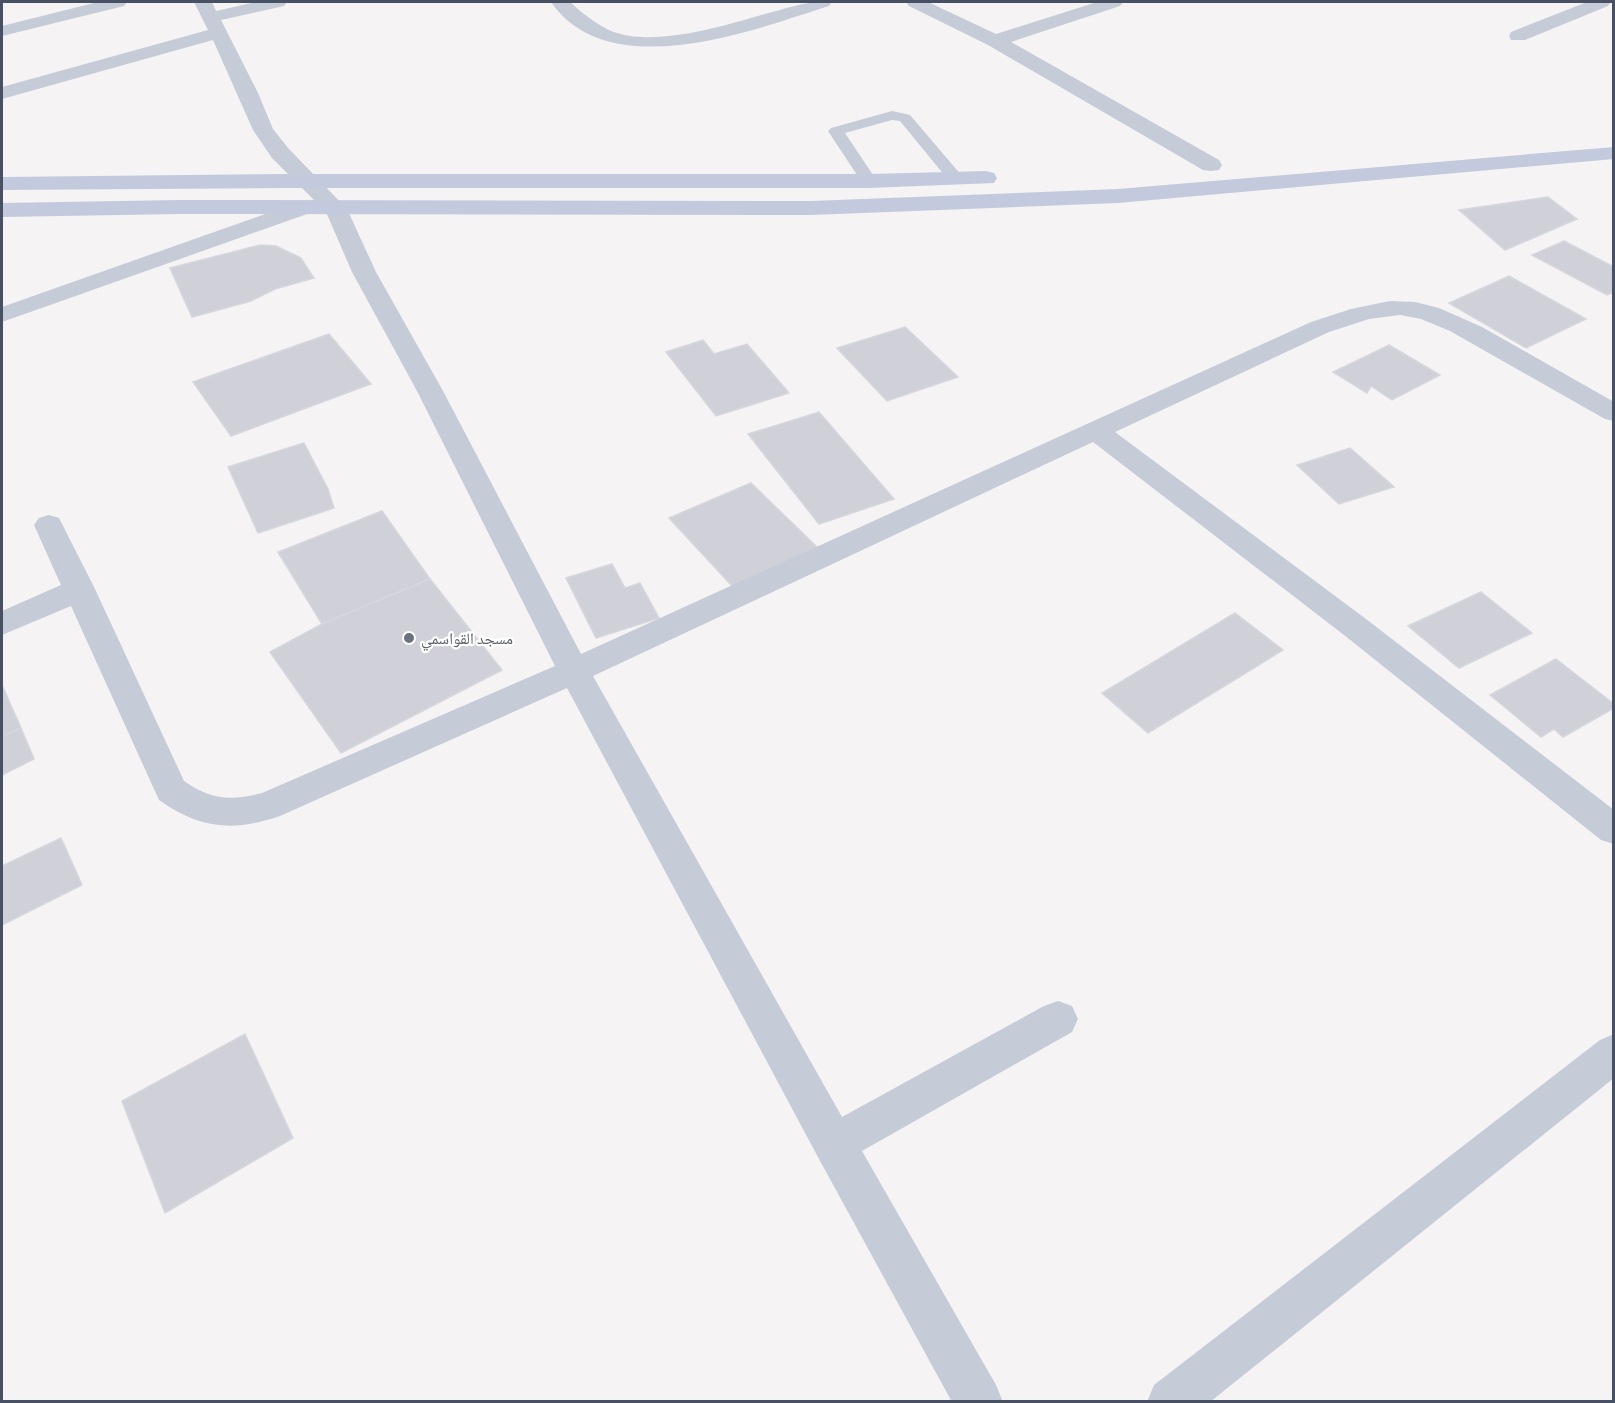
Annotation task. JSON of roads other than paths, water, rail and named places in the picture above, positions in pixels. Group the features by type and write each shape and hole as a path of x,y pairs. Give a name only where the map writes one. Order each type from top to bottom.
{"main road":[{"path":"1542,139 1614,133"},
{"path":"336,209 811,208 1118,196 1614,153"},
{"path":"1177,168 1235,163"},
{"path":"2,210 306,195 1002,178"},
{"path":"2,184 306,195"}],"street":[{"path":"2,31 118,2"},
{"path":"2,93 211,17 278,2"},
{"path":"560,2 571,12 608,36 635,42 662,41 707,34 823,2"},
{"path":"915,2 995,41 1211,165"},
{"path":"995,41 1114,2"},
{"path":"1518,36 1601,2 1614,6"},
{"path":"211,17 263,130 306,195 336,209 364,272 430,391 574,671 834,1144 979,1401"},
{"path":"2,315 306,195"},
{"path":"49,525 171,790 192,805 213,811 239,813 268,806 574,671 1097,432 1320,327 1350,316 1375,310 1401,308 1426,312 1461,327 1614,413"},
{"path":"1097,432 1355,627 1614,830"},
{"path":"2,624 80,589"},
{"path":"834,1144 1058,1019"},
{"path":"1171,1401 1614,1053"}],"lane":[{"path":"869,181 836,131 892,115 905,118 956,179"}],"place":[{"name":"مسجد القواسمي","path":"409,638"}]}
